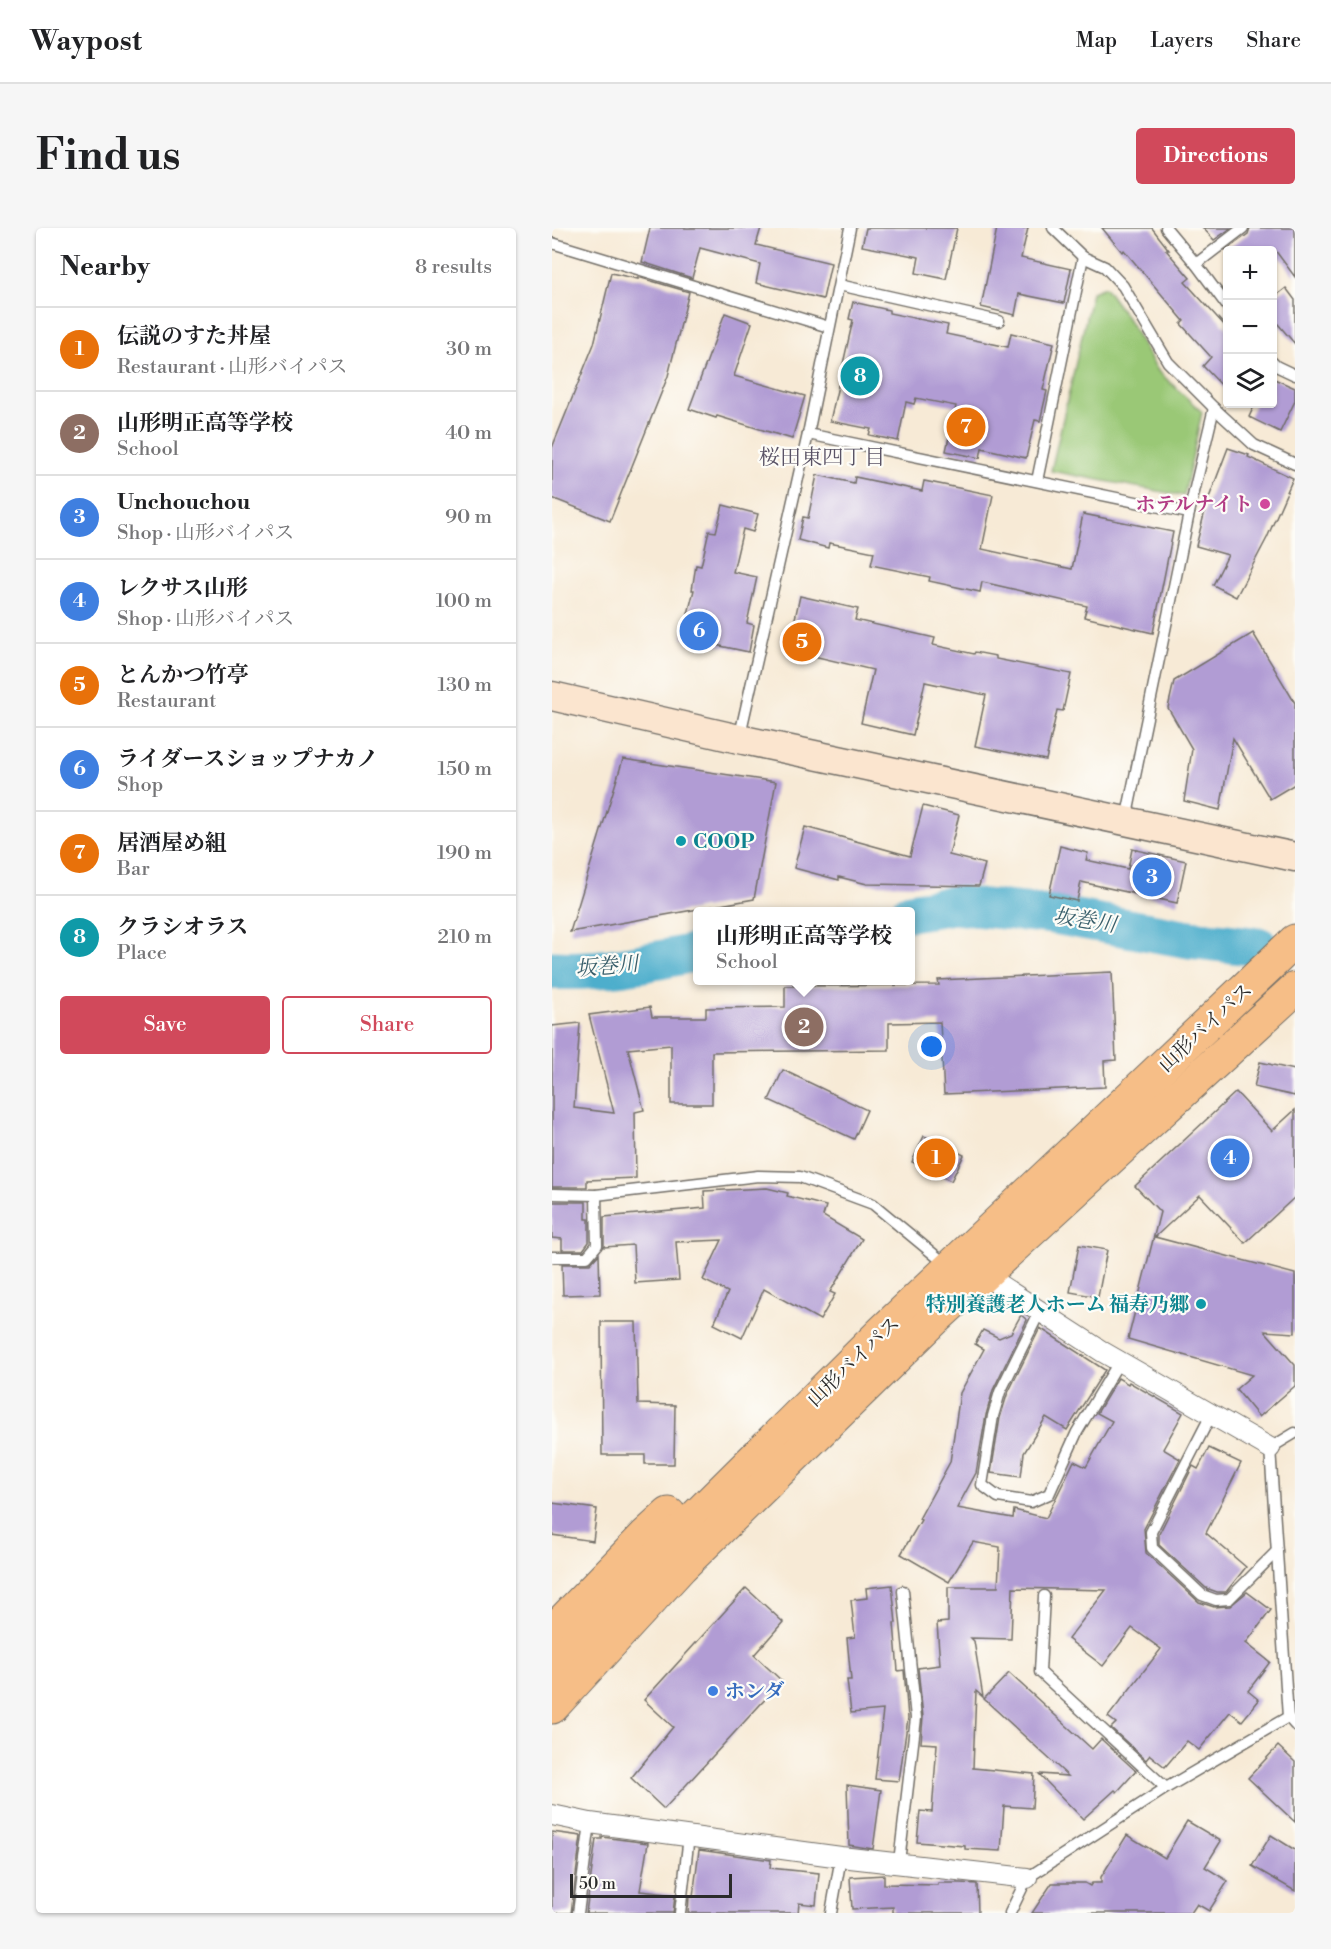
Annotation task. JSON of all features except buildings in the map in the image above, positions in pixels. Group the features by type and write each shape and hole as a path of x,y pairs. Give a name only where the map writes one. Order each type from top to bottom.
{"highway":[{"name":"山形バイパス","path":"552,1707 676,1555 883,1331 1295,941"},
{"name":"山形バイパス","path":"552,1668 1295,990"},
{"path":"552,1632 645,1536 854,1344 948,1271"},
{"path":"552,1734 691,1578 775,1494 936,1318"}],"street":[{"path":"552,696 739,739 1295,857"},
{"path":"984,1275 1119,1362 1270,1448"},
{"path":"552,1815 841,1857 1027,1878"}],"lane":[{"path":"739,739 808,434 850,228"},
{"path":"1055,228 1083,257 1105,267 1123,286 1168,362 1214,408 1254,445 1295,464"},
{"path":"1166,228 1196,264 1223,302"},
{"path":"1196,264 1244,228"},
{"path":"552,243 829,327"},
{"path":"1037,482 1083,257"},
{"path":"838,285 999,321"},
{"path":"1277,366 1295,375"},
{"path":"1126,820 1189,513 1214,408"},
{"path":"808,434 1189,513"},
{"path":"552,1194 596,1195 758,1176 800,1177 873,1204 948,1271"},
{"path":"552,1257 587,1257 597,1245 596,1195"},
{"path":"1040,1311 1000,1392 993,1416 982,1485 998,1497 1031,1502 1049,1494 1077,1432 1119,1362"},
{"path":"1211,1415 1151,1532 1152,1548 1202,1595 1216,1600 1229,1599 1277,1551"},
{"path":"1010,1913 1027,1878 1166,1788 1291,1721 1270,1448 1295,1433"},
{"path":"899,1862 916,1718 903,1591"},
{"path":"1044,1596 1040,1672 1166,1788"},
{"path":"578,1913 590,1822"},
{"path":"680,1913 689,1836"},
{"path":"831,1913 841,1857"}],"green space":[{"path":"1105,287 1127,318 1158,371 1202,412 1184,496 1051,471 1092,292"}],"waterway":[{"name":"坂巻川","path":"915,911 954,905 1054,915 1189,939 1260,947"},
{"name":"坂巻川","path":"552,970 607,968 693,953"}],"place":[{"name":"クラシオラス","path":"860,376"},
{"name":"居酒屋め組","path":"966,427"},
{"name":"ホテルナイト","path":"1265,504"},
{"name":"ライダースショップナカノ","path":"699,631"},
{"name":"とんかつ竹亭","path":"802,642"},
{"name":"COOP","path":"681,841"},
{"name":"Unchouchou","path":"1152,877"},
{"name":"山形明正高等学校","path":"804,1027"},
{"name":"伝説のすた丼屋","path":"936,1158"},
{"name":"レクサス山形","path":"1230,1158"},
{"name":"特別養護老人ホーム 福寿乃郷","path":"1201,1304"},
{"name":"ホンダ","path":"713,1691"}],"district":[{"name":"桜田東四丁目","path":"822,457"}]}
